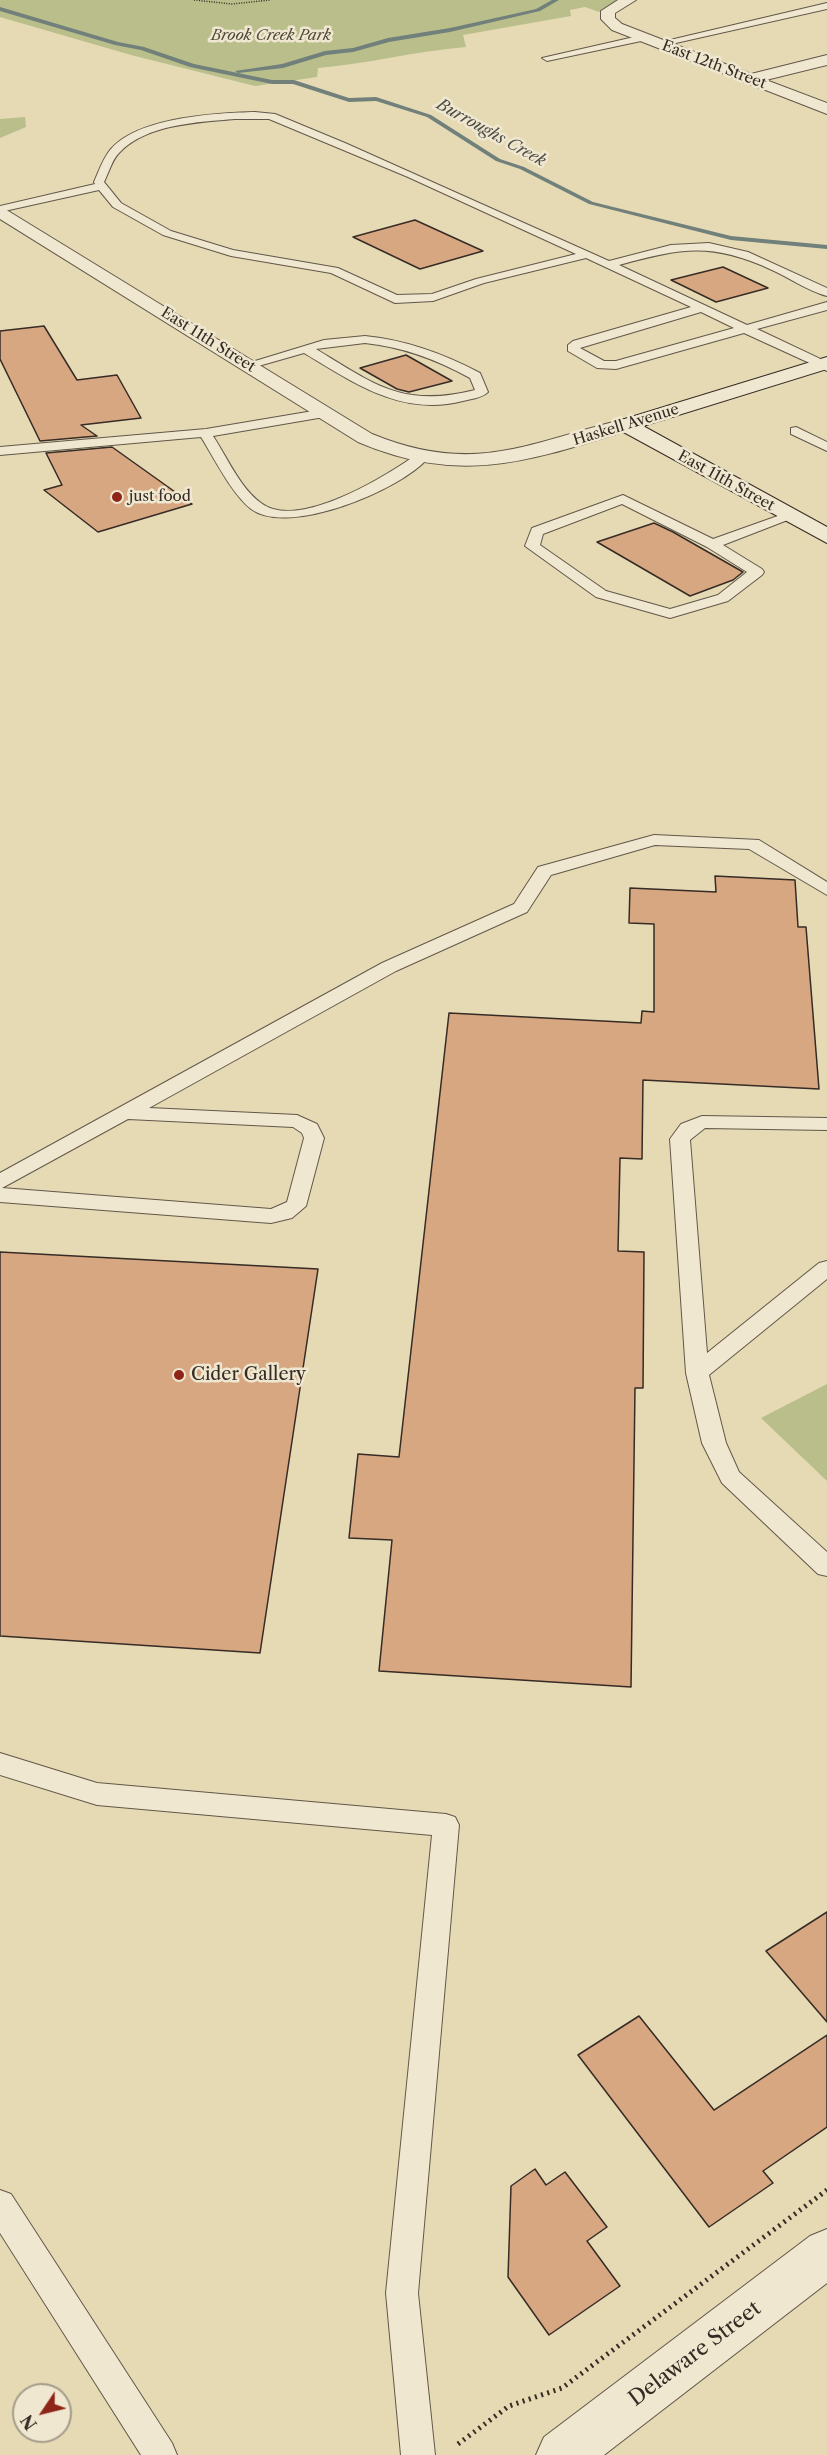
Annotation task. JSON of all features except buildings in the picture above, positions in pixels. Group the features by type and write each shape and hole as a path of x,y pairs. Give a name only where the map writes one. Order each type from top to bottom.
{"street":[{"name":"East 12th Street","path":"629,0 612,7 606,15 618,27 827,109"},
{"path":"750,79 827,60"},
{"name":"East 11th Street","path":"0,210 384,448 421,458"},
{"name":"Haskell Avenue","path":"421,458 444,461 504,460 825,365"},
{"name":"East 11th Street","path":"625,425 827,536"},
{"name":"Delaware Street","path":"562,2455 827,2253"}],"lane":[{"path":"547,58 651,41 827,6"},
{"path":"589,254 480,281 433,297 395,299 334,270 231,253 167,233 117,205 99,182 116,150 143,132 241,114 271,116 589,254 825,365"},
{"path":"0,210 102,186"},
{"path":"610,264 694,245 722,248 747,256 827,292"},
{"path":"702,308 577,344 572,348 601,365 616,365 827,306"},
{"path":"248,365 347,340 404,345 441,356 476,376 482,392 455,400 417,403 391,397 308,350"},
{"path":"0,451 281,423 325,413"},
{"path":"796,431 827,447"},
{"path":"204,432 255,506 282,515 302,513 344,500 399,474 421,458"},
{"path":"712,544 757,572 723,598 670,614 601,594 532,546 537,531 623,499 712,544 791,516"},
{"path":"0,1182 389,967 521,908 544,871 654,840 753,844 827,890"},
{"path":"0,1195 271,1216 285,1213 296,1206 314,1138 310,1129 297,1121 124,1113"},
{"path":"827,1124 702,1122 688,1129 681,1139 697,1373 714,1443 730,1477 827,1567"},
{"path":"697,1373 827,1268"},
{"path":"0,1764 97,1794 446,1825 402,2293 418,2455"},
{"path":"0,2205 160,2455"}],"path":[{"path":"194,0 212,5 242,5 270,0"},
{"path":"452,2448 509,2406 562,2388 827,2190"}],"green space":[{"name":"Brook Creek Park","path":"0,0 618,0 599,12 585,7 570,10 571,16 463,35 466,47 318,68 317,77 255,86 131,55 0,17"},
{"path":"25,117 26,127 0,138 0,119"},
{"path":"827,1384 827,1481 761,1418"}],"waterway":[{"path":"238,71 283,66 325,53 353,50 388,40 450,30 538,10 556,0"},
{"name":"Burroughs Creek","path":"0,9 117,44 142,48 192,66 272,82 294,82 349,100 376,99 429,116 498,160 522,168 591,203 731,238 827,247"}],"place":[{"name":"just food","path":"117,497"},
{"name":"Cider Gallery","path":"179,1375"}]}
